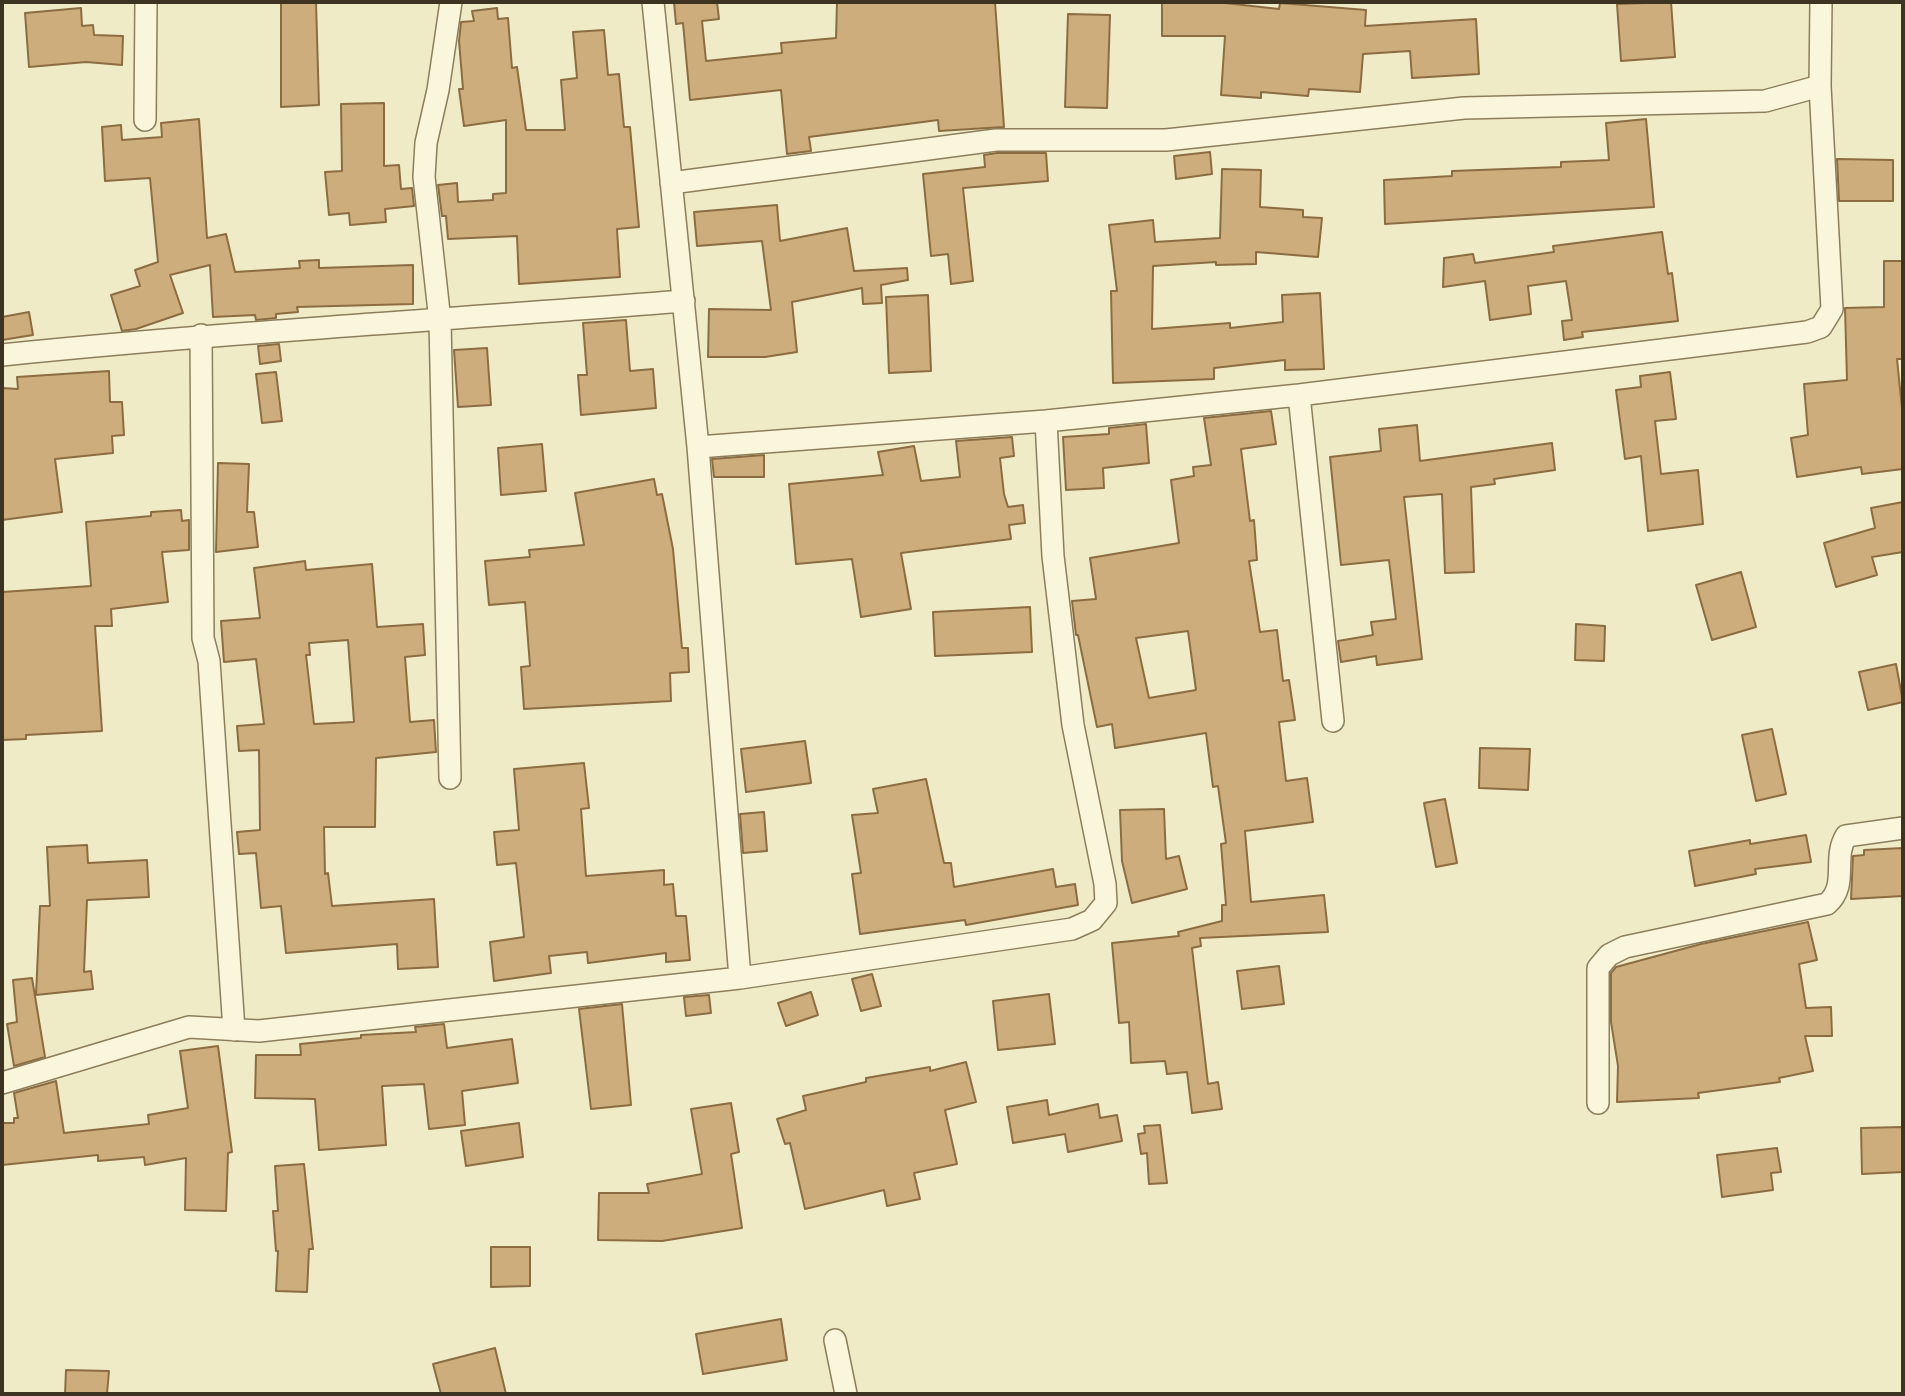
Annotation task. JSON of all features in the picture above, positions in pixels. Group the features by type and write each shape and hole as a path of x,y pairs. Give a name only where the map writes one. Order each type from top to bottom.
{"street":[{"path":"145,120 146,2"},
{"path":"450,778 440,321 424,177 426,143 438,90 451,2"},
{"path":"653,2 698,447 740,978"},
{"path":"698,447 1046,421 1299,395 1807,332 1821,327 1832,309 1820,86 1821,2"},
{"path":"671,183 996,140 1166,140 1464,108 1765,100 1820,86"},
{"path":"2,355 201,335 440,321 684,301"},
{"path":"201,335 203,638 209,661 234,1030"},
{"path":"1299,395 1333,721"},
{"path":"2,1083 189,1027 273,1030 740,978 1072,929 1092,920 1105,904 1105,884 1073,725 1053,556 1046,421"},
{"path":"1598,1103 1598,968 1609,955 1625,947 1827,904 1836,896 1840,883 1838,849 1846,836 1903,828"},
{"path":"835,1340 846,1394"}],"building":[{"path":"281,2 316,2 319,105 281,107"},
{"path":"674,2 717,2 719,19 702,21 706,61 782,53 781,43 836,38 837,2 995,2 1004,127 939,131 938,120 809,137 811,151 787,154 781,90 690,100 683,23 676,24"},
{"path":"1162,2 1216,2 1279,9 1280,3 1366,10 1365,26 1476,19 1479,74 1412,78 1410,51 1363,54 1360,92 1309,89 1308,96 1261,92 1261,98 1221,95 1225,36 1162,36"},
{"path":"1671,2 1675,57 1621,61 1617,4"},
{"path":"81,8 82,26 93,25 94,35 123,36 122,65 86,62 29,67 25,13"},
{"path":"497,8 498,19 508,18 512,68 517,67 526,130 565,130 561,80 577,78 573,32 604,30 608,75 619,74 624,127 630,127 639,227 617,229 620,277 519,284 517,236 448,239 446,216 442,216 438,185 457,183 458,202 493,200 493,194 506,193 506,120 464,126 459,89 463,89 459,41 461,22 474,21 472,11"},
{"path":"1068,14 1110,15 1107,108 1065,107"},
{"path":"384,103 384,166 399,165 401,189 412,188 414,206 385,209 386,222 350,225 349,213 329,215 325,172 342,171 341,104"},
{"path":"199,119 207,238 226,234 235,272 300,268 299,261 319,260 319,268 413,265 413,304 297,307 298,312 276,314 276,318 256,320 255,315 213,317 210,265 170,275 183,313 122,331 111,295 140,286 135,270 158,262 150,178 105,181 102,127 121,125 122,140 162,137 161,123"},
{"path":"1646,119 1654,207 1385,224 1384,180 1452,176 1452,171 1561,167 1561,162 1609,160 1606,123"},
{"path":"1210,152 1212,174 1176,179 1174,156"},
{"path":"1046,153 1048,181 963,188 973,281 951,284 948,254 931,256 923,174 985,167 984,155"},
{"path":"1837,159 1893,160 1893,201 1839,201"},
{"path":"1222,169 1261,170 1260,207 1303,210 1303,217 1322,218 1318,257 1256,252 1256,264 1216,265 1216,262 1153,266 1152,329 1230,323 1230,328 1283,322 1282,295 1320,293 1324,369 1285,370 1285,360 1214,368 1214,379 1113,383 1111,291 1117,291 1109,225 1153,220 1155,242 1220,238"},
{"path":"777,205 780,241 847,228 854,271 907,268 908,280 881,285 882,303 863,304 862,288 792,302 797,352 765,357 708,357 709,309 771,310 762,241 697,246 694,212"},
{"path":"1662,232 1668,274 1672,273 1678,321 1582,332 1583,337 1564,340 1562,321 1572,320 1566,281 1528,286 1531,314 1490,320 1485,281 1443,287 1444,258 1473,254 1475,263 1554,252 1553,246"},
{"path":"1884,261 1903,261 1903,359 1897,359 1903,418 1903,469 1862,474 1861,467 1797,477 1791,438 1808,435 1804,384 1847,380 1845,308 1884,307"},
{"path":"928,295 931,371 889,373 886,297"},
{"path":"29,312 33,335 2,340 2,317"},
{"path":"626,320 630,371 653,369 656,408 581,415 578,375 587,375 583,323"},
{"path":"279,344 281,361 260,364 258,346"},
{"path":"487,348 491,405 458,407 454,350"},
{"path":"109,371 110,402 122,402 124,435 112,436 113,453 55,459 62,512 2,520 2,388 18,389 17,377"},
{"path":"276,372 282,421 262,423 256,374"},
{"path":"1670,372 1676,419 1655,421 1661,474 1698,470 1703,524 1648,531 1641,456 1625,459 1616,390 1641,387 1640,376"},
{"path":"1271,411 1276,444 1241,449 1250,521 1254,520 1257,560 1249,561 1260,632 1277,630 1283,681 1289,680 1295,720 1279,722 1286,781 1307,778 1313,822 1245,831 1251,902 1324,895 1328,932 1200,938 1201,946 1192,948 1208,1084 1218,1082 1222,1109 1192,1113 1187,1072 1167,1074 1165,1061 1131,1063 1129,1022 1119,1023 1112,943 1179,936 1178,932 1222,921 1222,905 1226,905 1221,844 1226,843 1218,786 1213,787 1206,733 1115,748 1112,724 1097,727 1076,635 1072,601 1096,599 1090,558 1179,543 1171,480 1194,476 1193,467 1211,465 1204,418","holes":["1188,631 1196,690 1149,698 1136,638"]},
{"path":"1146,424 1149,463 1103,468 1104,488 1066,490 1063,437 1109,434 1109,428"},
{"path":"1417,425 1420,461 1552,443 1555,470 1494,479 1495,484 1471,487 1474,572 1445,573 1442,494 1404,497 1422,659 1377,665 1376,656 1341,662 1338,641 1373,635 1371,622 1396,619 1389,560 1341,565 1330,457 1381,451 1379,429"},
{"path":"1012,437 1014,456 1000,458 1004,494 1008,507 1023,505 1025,523 1009,525 1011,539 901,553 911,609 861,617 852,559 796,564 789,484 883,475 878,452 914,446 921,481 960,477 956,441"},
{"path":"542,444 546,491 501,495 498,448"},
{"path":"764,455 764,477 714,477 712,459"},
{"path":"218,463 249,464 247,512 254,512 258,547 216,552"},
{"path":"654,479 657,495 662,494 673,549 682,648 688,648 689,672 670,673 671,701 524,709 521,667 530,666 525,602 489,605 485,561 530,557 529,550 584,545 575,493"},
{"path":"1903,502 1903,552 1872,557 1877,575 1836,587 1824,543 1875,528 1871,508"},
{"path":"181,510 182,521 189,520 189,550 162,552 168,602 111,609 112,626 95,626 102,731 26,735 26,739 2,740 2,592 91,586 86,522 151,516 151,512"},
{"path":"305,561 306,570 372,564 377,627 423,624 425,655 405,657 410,722 434,720 436,752 376,758 375,827 324,827 325,874 328,873 332,906 434,899 438,967 398,969 397,944 286,953 281,906 261,908 256,853 239,854 237,832 260,830 259,750 239,751 237,726 264,724 256,659 224,662 221,621 260,618 254,568","holes":["348,640 354,722 314,724 306,655 310,655 309,643"]},
{"path":"1741,572 1756,627 1712,640 1696,585"},
{"path":"1030,607 1032,652 935,656 933,612"},
{"path":"1576,624 1605,626 1604,661 1575,660"},
{"path":"1896,664 1903,702 1868,710 1859,672"},
{"path":"1772,729 1786,794 1756,801 1742,735"},
{"path":"805,741 811,783 746,792 741,749"},
{"path":"1480,748 1530,749 1528,790 1479,788"},
{"path":"584,763 589,808 581,809 586,876 664,870 664,885 673,884 676,916 686,916 690,960 666,962 666,953 588,963 587,952 549,956 551,973 494,981 490,942 524,937 516,863 497,865 494,832 519,830 514,769"},
{"path":"926,779 944,863 951,863 954,887 1053,869 1056,887 1075,884 1078,905 966,925 965,920 860,934 852,874 861,873 852,815 878,813 873,789"},
{"path":"1445,799 1457,863 1436,867 1424,803"},
{"path":"1164,809 1166,859 1179,856 1187,889 1132,903 1122,861 1120,810"},
{"path":"764,812 767,851 743,853 740,814"},
{"path":"1806,835 1811,862 1755,869 1756,874 1695,886 1689,851 1750,840 1750,844"},
{"path":"87,845 88,863 147,860 149,897 87,900 84,972 91,971 93,989 36,995 40,906 50,906 47,847"},
{"path":"1903,848 1903,896 1851,899 1853,856 1864,855 1864,850"},
{"path":"1808,922 1817,960 1799,964 1806,1008 1831,1007 1832,1036 1805,1036 1813,1071 1779,1078 1780,1082 1698,1093 1699,1098 1617,1102 1618,1066 1611,1022 1611,973 1616,967 1701,944"},
{"path":"1279,966 1284,1004 1242,1009 1237,971"},
{"path":"872,974 881,1006 861,1011 852,979"},
{"path":"32,978 45,1057 14,1066 7,1024 17,1022 13,980"},
{"path":"811,992 818,1015 786,1026 778,1003"},
{"path":"1049,994 1055,1044 998,1050 993,1001"},
{"path":"709,995 711,1013 686,1016 684,997"},
{"path":"622,1004 631,1105 591,1109 579,1009"},
{"path":"444,1024 447,1048 512,1039 518,1083 462,1091 465,1125 429,1129 424,1084 382,1086 386,1145 319,1150 315,1099 255,1098 256,1055 301,1055 300,1044 361,1038 361,1035 416,1032 415,1027"},
{"path":"218,1046 232,1152 228,1153 226,1211 185,1210 186,1158 145,1165 144,1157 98,1161 98,1155 2,1165 2,1123 14,1123 14,1118 18,1118 14,1093 56,1081 64,1133 149,1124 148,1115 188,1108 180,1051"},
{"path":"966,1062 976,1102 945,1110 957,1164 914,1173 920,1199 887,1206 884,1190 805,1209 790,1143 785,1144 777,1119 806,1110 803,1096 866,1082 866,1078 930,1067 930,1071"},
{"path":"1047,1100 1049,1115 1098,1104 1100,1118 1117,1115 1122,1141 1068,1152 1065,1134 1013,1143 1007,1107"},
{"path":"731,1103 739,1152 731,1154 742,1228 662,1241 598,1240 599,1193 649,1193 647,1184 702,1174 691,1109"},
{"path":"519,1123 523,1157 466,1166 461,1131"},
{"path":"1160,1125 1167,1183 1149,1184 1147,1153 1141,1154 1138,1134 1145,1133 1144,1126"},
{"path":"1903,1127 1903,1172 1862,1174 1861,1128"},
{"path":"1777,1148 1781,1172 1771,1173 1773,1190 1722,1197 1717,1155"},
{"path":"304,1164 313,1249 309,1249 307,1292 276,1291 278,1251 273,1211 278,1211 275,1166"},
{"path":"491,1247 530,1247 530,1286 491,1287"},
{"path":"781,1319 787,1360 703,1374 696,1334"},
{"path":"495,1348 506,1394 441,1394 433,1364"},
{"path":"66,1370 109,1371 107,1394 65,1394"}]}
